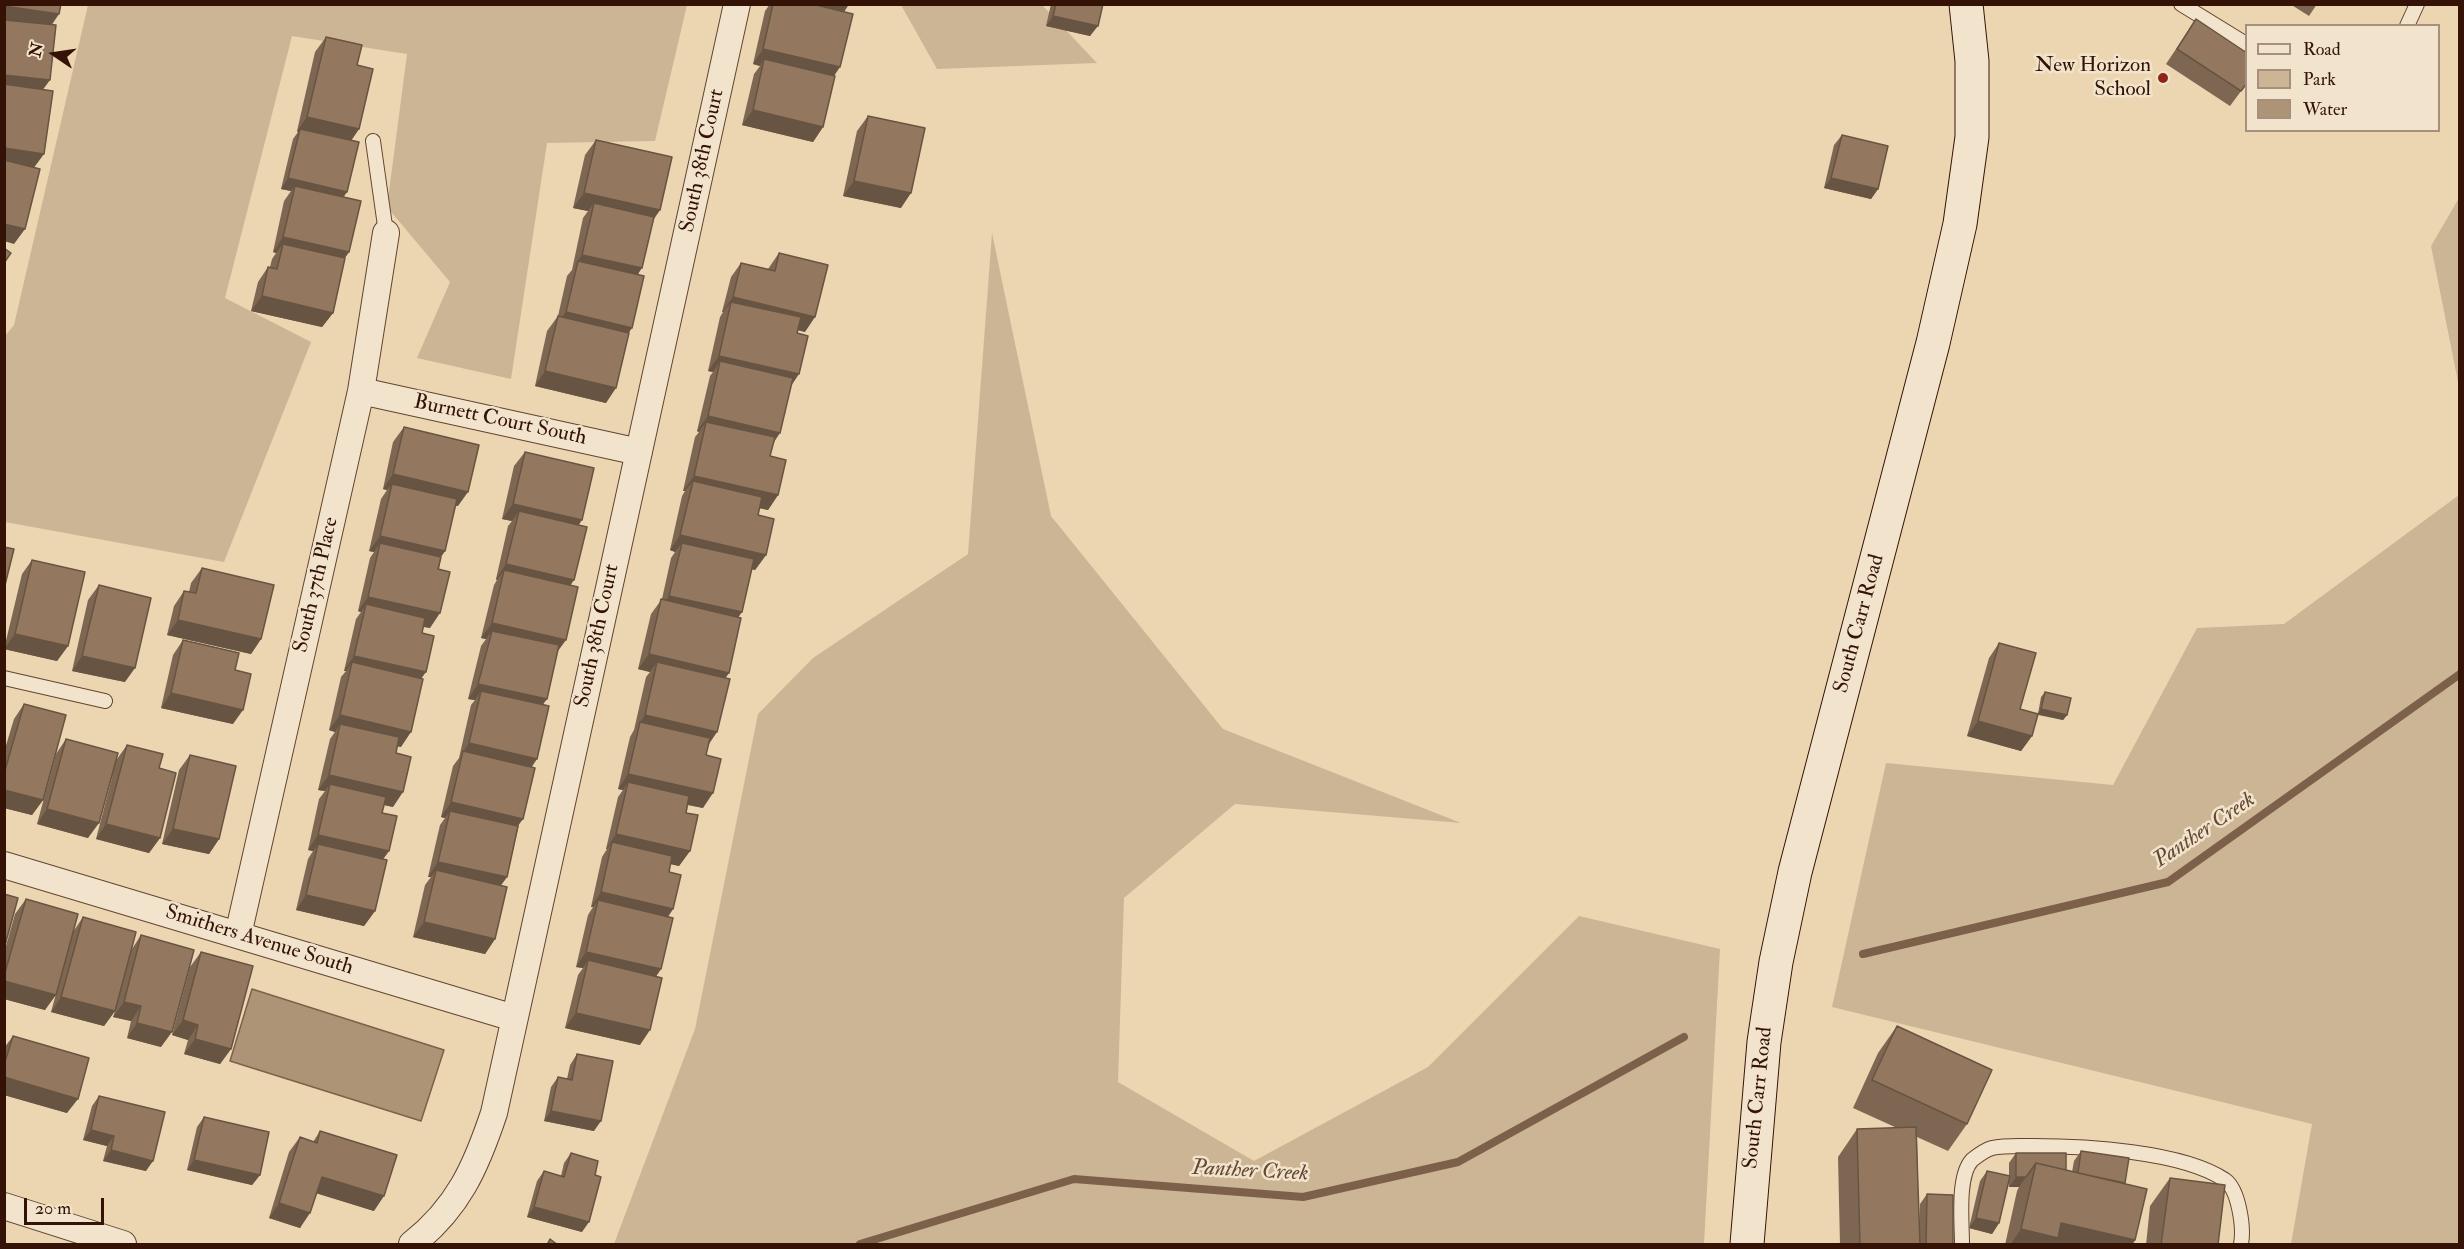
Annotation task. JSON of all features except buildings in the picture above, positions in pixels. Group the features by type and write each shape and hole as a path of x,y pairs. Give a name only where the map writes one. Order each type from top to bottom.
{"main road":[{"name":"South Carr Road","path":"1747,1245 1763,1054 1776,962 1795,872 1933,343 1960,224 1972,137 1972,61 1966,4"}],"street":[{"name":"South 38th Court","path":"412,1245 430,1231 458,1198 479,1157 494,1113 737,4"},
{"name":"South 37th Place","path":"238,935 361,391 386,233"},
{"name":"Burnett Court South","path":"361,391 639,452"},
{"name":"Smithers Avenue South","path":"4,865 514,1018"},
{"path":"4,1206 123,1245"}],"lane":[{"path":"2181,4 2245,43"},
{"path":"2408,24 2417,4"},
{"path":"373,141 386,233"},
{"path":"4,678 105,701"},
{"path":"1962,1245 1963,1176 1971,1161 1989,1149 2004,1146 2068,1146 2152,1156 2194,1167 2227,1181 2240,1208 2243,1233 2241,1245"}],"green space":[{"path":"88,5 687,5 655,141 547,143 511,379 417,358 450,282 387,207 407,54 292,36 225,298 311,342 224,562 5,522 4,337 14,325"},
{"path":"901,5 1042,5 1097,63 937,69"},
{"path":"2459,198 2459,387 2431,246"},
{"path":"992,233 1051,516 1223,729 1461,823 1235,804 1124,898 1118,1082 1254,1161 1428,1067 1579,916 1720,949 1704,1244 614,1244 695,1029 758,714 813,658 968,554"},
{"path":"2459,495 2459,1244 2291,1244 2312,1124 1832,1007 1886,763 2113,785 2197,628 2284,624"}],"water":[{"path":"252,989 444,1050 421,1121 230,1061"}],"waterway":[{"name":"Panther Creek","path":"1863,954 2168,882 2460,674"},
{"name":"Panther Creek","path":"860,1244 1074,1179 1303,1197 1458,1162 1684,1037"}],"place":[{"name":"New Horizon School","path":"2163,78"}]}
